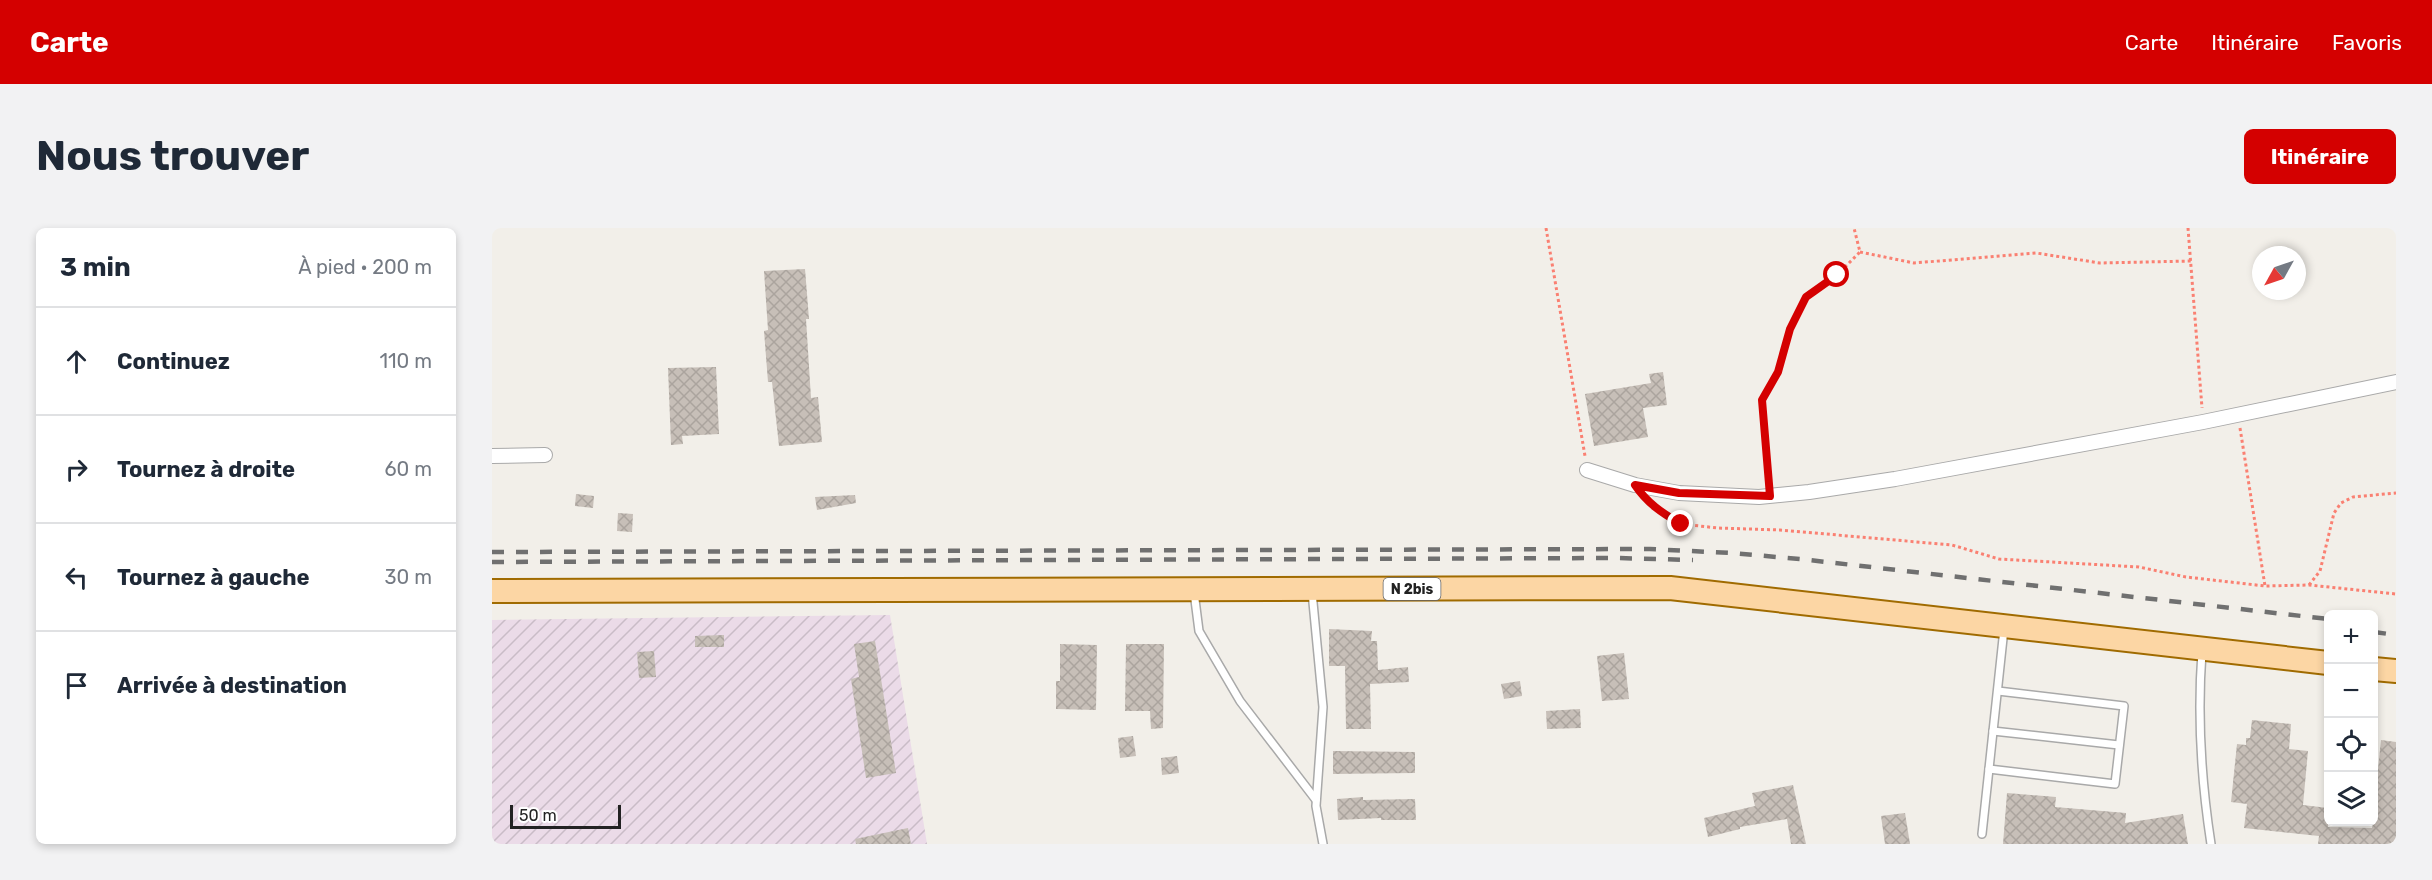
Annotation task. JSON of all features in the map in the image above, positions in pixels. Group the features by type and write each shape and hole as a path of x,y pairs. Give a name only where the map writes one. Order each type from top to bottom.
{"main road":[{"name":"N 2bis","path":"492,591 1670,588 2324,663"},
{"path":"2378,669 2396,671"}],"street":[{"path":"1587,470 1635,485 1679,493 1770,496 1809,492 1895,479 2203,422 2396,382"},
{"path":"492,456 544,455"}],"lane":[{"path":"1312,589 1323,707 1316,800 1323,844"},
{"path":"1194,590 1199,631 1240,701 1316,800"},
{"path":"1982,834 2005,627"},
{"path":"2202,649 2199,689 2202,782 2211,844"},
{"path":"1989,769 2115,784 2124,705 1998,691"},
{"path":"1994,731 2119,745"}],"path":[{"path":"1545,228 1587,470"},
{"path":"1854,228 1860,252"},
{"path":"2188,228 2203,422"},
{"path":"1860,252 1914,263 2036,253 2100,264 2191,261"},
{"path":"1770,496 1762,400 1778,372 1790,329 1806,297 1837,275 1860,252"},
{"path":"2237,415 2265,586"},
{"path":"1635,485 1645,499 1662,513 1681,524 1952,545 1999,559 2139,567 2186,577 2265,586 2309,585 2396,594"},
{"path":"2309,585 2320,571 2334,513 2341,503 2353,497 2396,494"}],"shaded area":[{"path":"890,615 927,844 492,844 492,620"}],"building":[{"path":"805,269 811,398 818,397 822,442 779,446 772,382 768,382 764,331 768,330 764,271"},
{"path":"716,367 719,434 682,436 683,444 671,445 668,368"},
{"path":"1663,372 1667,405 1643,408 1648,437 1594,446 1585,394 1651,383 1649,374"},
{"path":"576,494 594,496 593,508 575,506"},
{"path":"855,495 856,503 817,510 815,497"},
{"path":"618,513 633,514 632,532 617,531"},
{"path":"1329,629 1372,631 1371,641 1377,641 1378,670 1408,667 1409,682 1370,684 1371,729 1346,729 1345,666 1329,666"},
{"path":"724,635 724,647 695,647 695,636"},
{"path":"875,641 896,773 866,778 851,679 859,677 854,644"},
{"path":"1060,644 1097,645 1096,710 1056,709 1056,681 1060,681"},
{"path":"1126,644 1164,644 1163,728 1151,729 1150,711 1125,711"},
{"path":"654,651 656,677 639,678 637,652"},
{"path":"1624,653 1629,699 1602,701 1597,656"},
{"path":"1520,681 1522,696 1504,699 1501,684"},
{"path":"1580,709 1581,728 1547,729 1546,711"},
{"path":"2252,720 2291,724 2289,749 2308,751 2303,805 2324,808 2324,826 2328,827 2372,828 2372,826 2378,826 2378,769 2381,740 2396,742 2396,844 2318,844 2319,836 2244,828 2247,804 2231,802 2237,744 2246,745 2246,738 2250,738"},
{"path":"1133,736 1136,756 1120,758 1118,738"},
{"path":"1333,751 1415,752 1415,773 1333,774"},
{"path":"1177,756 1179,773 1162,775 1161,758"},
{"path":"1793,785 1806,844 1791,844 1787,819 1740,827 1740,829 1708,837 1704,818 1755,806 1752,793"},
{"path":"2007,793 2056,797 2055,807 2126,813 2125,823 2183,814 2188,844 2003,844"},
{"path":"1363,797 1363,800 1415,799 1416,820 1381,820 1381,818 1338,820 1337,799"},
{"path":"1905,813 1910,844 1885,844 1881,816"},
{"path":"908,828 911,844 856,844 855,839"}],"railway":[{"path":"492,552 1650,549 1800,559 2324,619"},
{"path":"492,562 1617,558 1693,560"},
{"path":"2378,633 2396,635"}],"route":[{"path":"1681,524 1662,513 1645,499 1635,485 1679,493 1770,496 1762,400 1778,372 1790,329 1806,297 1837,275"}]}
